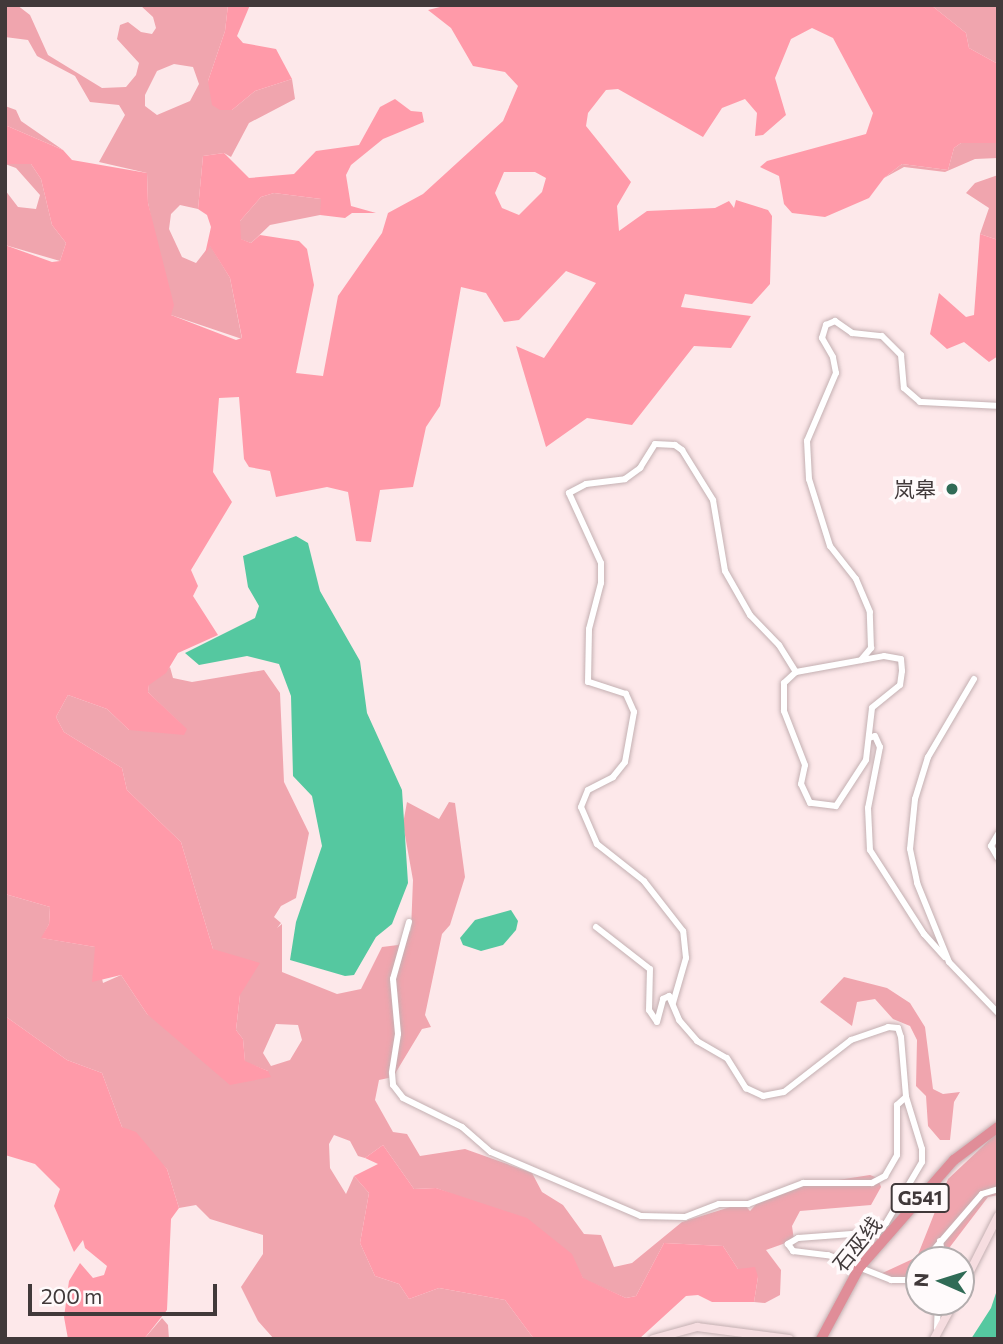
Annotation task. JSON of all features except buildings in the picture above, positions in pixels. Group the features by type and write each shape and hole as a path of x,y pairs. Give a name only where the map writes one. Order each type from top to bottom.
{"highway":[{"name":"石巫线","path":"821,1339 859,1268 954,1160 998,1127"}],"street":[{"path":"861,660 871,648 870,612 856,579 830,546 809,479 807,441 836,373 834,357 822,338 827,324 835,321 852,333 881,336 901,355 904,388 920,402 998,406"},
{"path":"673,1003 686,958 683,931 644,881 597,844 581,807 588,790 613,777 625,762 634,712 626,694 588,682 589,629 601,583 601,563 569,494 586,484 625,479 640,468 655,444 665,442 682,450 713,500 725,571 750,615 779,645 796,672"},
{"path":"901,659 900,685 873,708 866,760 845,799 826,808 810,803 802,784 805,765 782,698 784,683 796,672 861,660 901,659"},
{"path":"949,962 917,883 910,849 915,799 929,757 974,679"},
{"path":"869,738 875,736 880,747 868,808 870,850 924,934 998,1013"},
{"path":"998,834 991,846 998,858"},
{"path":"409,922 393,979 398,1034 393,1085 403,1098 462,1127 491,1152 641,1216 685,1217 719,1204 748,1204 803,1183 872,1182 885,1176 897,1155 901,1130 897,1105 906,1097"},
{"path":"596,927 650,969 649,1010 657,1022 663,999 669,996 679,1020 697,1041 727,1058 746,1088 763,1096 784,1092 851,1040 898,1028 906,1097 922,1149 922,1162 886,1223 878,1231 798,1238 788,1244 793,1251 828,1255 891,1280 905,1280"},
{"path":"936,1246 982,1194 998,1189"},
{"path":"975,1261 998,1216"},
{"path":"940,1241 941,1246"},
{"path":"933,1339 939,1324 939,1316"},
{"path":"933,1339 946,1316"},
{"path":"653,1339 697,1327 789,1339"}],"shaded area":[{"path":"5,5 17,5 30,15 48,55 102,88 126,87 136,75 139,63 117,39 120,25 128,22 141,32 152,34 156,28 153,17 140,5 228,5 225,31 208,81 232,110 255,91 292,79 295,99 249,123 231,157 224,153 203,156 198,209 180,205 171,214 169,229 182,257 196,263 210,245 230,278 242,339 171,315 148,203 147,173 99,162 125,115 119,105 90,102 75,76 37,56 28,40 5,37","holes":["174,64 193,67 199,84 190,101 157,115 145,106 145,95 157,71"]},
{"path":"228,5 250,5 237,36 243,43 276,49 292,79 255,91 232,110 220,110 212,105 208,81 225,31"},
{"path":"448,5 931,5 966,33 969,48 998,64 998,143 961,143 954,148 948,170 902,164 884,178 869,198 825,217 792,213 784,204 779,176 760,167 767,161 866,134 873,113 833,38 812,28 791,39 775,78 786,115 763,135 755,136 757,113 745,99 722,108 703,137 618,89 606,90 588,113 586,126 631,182 617,206 619,231 647,211 715,208 729,201 734,208 736,200 768,210 772,216 770,284 752,304 685,294 681,307 751,316 731,348 694,346 632,425 587,418 546,447 516,346 544,358 596,283 566,271 519,320 504,322 486,293 461,287 440,406 426,427 413,487 380,490 371,542 356,541 348,492 327,487 276,497 270,471 249,467 244,459 239,397 219,398 213,472 232,502 191,570 198,586 193,596 218,635 178,653 166,673 149,685 148,692 187,729 184,735 129,730 107,709 68,695 56,717 64,732 122,768 127,790 181,842 213,949 260,963 240,995 236,1030 243,1039 245,1061 268,1071 271,1077 230,1085 147,1014 121,975 92,982 95,947 41,938 49,924 50,907 5,894 5,245 52,262 60,261 66,243 52,225 41,179 31,164 5,164 5,125 63,150 72,160 147,173 148,203 174,305 171,315 236,340 242,338 230,278 210,246 205,254 211,227 207,215 198,209 203,156 224,153 249,178 294,174 316,151 359,145 380,107 395,99 411,111 422,112 424,122 383,139 351,165 346,175 351,206 376,213 352,213 345,218 320,215 321,199 274,193 261,197 240,221 241,239 251,243 260,235 299,241 307,249 314,285 296,373 323,376 338,296 382,233 388,213 423,194 503,121 518,86 505,72 473,66 451,28 428,10","holes":["504,172 535,172 546,178 542,192 519,215 502,208 495,193"]},
{"path":"931,5 998,5 998,64 969,48 966,33"},
{"path":"5,106 16,110 21,121 63,150 5,125"},
{"path":"961,143 998,143 998,158 975,159 945,172 904,167 884,178 902,164 948,170 954,148"},
{"path":"5,164 31,164 41,179 52,225 66,243 60,261 5,245 5,190 18,207 36,209 40,195 16,168"},
{"path":"998,175 998,240 980,234 989,208 966,193 975,183"},
{"path":"274,193 321,199 323,209 320,215 270,225 251,243 240,239 240,221 261,197"},
{"path":"980,234 998,240 998,356 989,362 964,342 947,349 930,334 939,293 966,317 974,315"},
{"path":"296,536 308,543 320,591 360,661 367,713 402,790 408,883 392,924 376,937 354,975 345,976 290,960 296,922 322,846 312,796 293,776 291,696 279,664 247,656 199,665 185,653 255,618 259,606 248,587 243,556"},
{"path":"170,667 173,678 192,682 264,670 280,693 284,782 309,833 296,898 281,906 274,917 281,923 277,928 282,924 282,972 337,994 361,989 382,947 398,945 411,930 413,880 403,824 407,802 439,819 449,802 455,803 465,877 450,925 442,934 425,1015 431,1027 422,1029 393,1077 379,1080 375,1100 393,1132 407,1134 420,1156 465,1149 532,1173 542,1192 563,1205 584,1234 601,1235 614,1267 632,1263 682,1222 743,1203 750,1211 759,1201 793,1187 870,1175 878,1178 881,1187 871,1205 800,1211 792,1226 794,1240 766,1250 781,1270 780,1295 765,1303 754,1302 758,1277 738,1269 723,1246 664,1243 636,1296 626,1298 583,1279 571,1254 530,1224 436,1188 414,1189 383,1145 365,1158 358,1156 350,1141 334,1135 329,1144 330,1168 346,1194 354,1176 369,1193 360,1243 375,1276 399,1284 409,1299 439,1288 505,1300 534,1339 274,1339 258,1321 241,1287 263,1254 263,1235 210,1219 196,1205 179,1208 167,1169 122,1127 102,1073 67,1060 5,1016 5,894 50,907 49,924 42,938 95,947 103,983 121,975 147,1014 254,1078 268,1071 245,1062 243,1039 236,1030 240,995 213,949 181,842 127,790 122,768 64,732 56,717 68,695 107,709 129,730 186,729 148,692 149,684","holes":["276,1024 298,1025 302,1040 290,1060 271,1066 263,1053"]},
{"path":"511,910 518,921 516,930 503,945 481,951 463,945 460,938 475,920"},
{"path":"844,977 887,988 910,1003 925,1027 933,1089 943,1094 960,1092 954,1102 950,1140 940,1140 928,1126 926,1096 916,1086 917,1040 910,1026 893,1019 875,999 857,1002 852,1026 820,1002"},
{"path":"5,1016 67,1060 102,1073 122,1127 136,1132 167,1169 179,1208 171,1219 167,1310 144,1339 68,1339 64,1317 69,1281 80,1263 93,1278 104,1275 107,1266 85,1248 83,1240 74,1252 54,1206 60,1189 35,1164 5,1155"},
{"path":"998,1132 998,1195 988,1197 951,1246 921,1246 948,1179"},
{"path":"383,1145 414,1189 436,1188 527,1218 572,1254 583,1278 626,1298 636,1296 664,1243 723,1246 738,1269 755,1267 758,1277 754,1302 712,1302 698,1295 686,1296 639,1339 534,1339 505,1300 439,1288 409,1299 399,1284 375,1276 360,1243 369,1193 354,1176 378,1164 365,1158"},
{"path":"905,1263 905,1279 876,1276"},
{"path":"998,1287 998,1339 971,1339 991,1308"},
{"path":"162,1318 168,1325 169,1339 144,1339"}],"place":[{"name":"岚皋","path":"952,489"}]}
